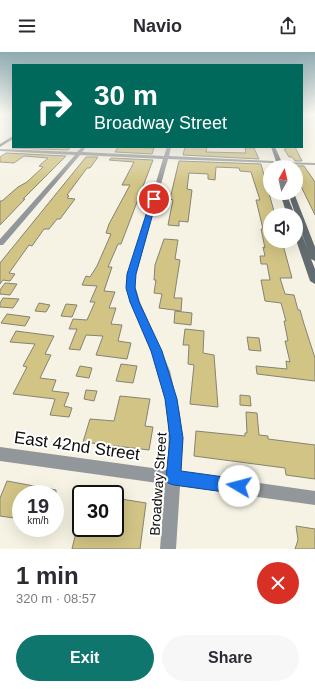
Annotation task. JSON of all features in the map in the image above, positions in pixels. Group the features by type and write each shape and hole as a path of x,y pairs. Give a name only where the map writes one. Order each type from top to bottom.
{"main road":[{"path":"0,146 12,138"},
{"path":"267,148 272,160"},
{"path":"273,148 278,160"},
{"path":"294,200 315,258"},
{"path":"303,248 315,281"}],"street":[{"path":"0,243 83,148"},
{"name":"Broadway Street","path":"168,549 176,438 170,394 157,351 132,296 130,282 169,148"},
{"path":"0,150 166,157 263,164"},
{"path":"303,164 315,164"},
{"name":"East 42nd Street","path":"0,454 315,498"}],"building":[{"path":"12,148 70,148 68,150"},
{"path":"117,148 154,148 152,154 115,152"},
{"path":"185,148 207,148 206,152 246,153 245,148 254,148 259,159 183,155"},
{"path":"296,148 302,160 294,160 292,157 289,157 284,149"},
{"path":"6,153 66,156 23,199 25,199 0,225 0,201 27,182 43,167 39,166 48,158 24,156 14,163 0,162 0,157"},
{"path":"86,157 98,157 90,168 87,168 67,195 69,196 67,198 75,199 60,219 57,219 49,229 44,229 32,246 29,245 9,273 15,274 10,281 3,280 0,284 0,263"},
{"path":"111,158 153,160 121,244 118,244 108,267 112,267 104,291 115,292 109,308 116,308 111,324 122,325 118,341 131,343 127,359 96,355 103,336 86,335 80,350 69,349 77,329 69,329 73,319 87,320 95,302 90,302 97,286 82,285 86,276 90,277 97,266 111,234 106,233 109,224 130,185 122,185 134,162 109,160"},
{"path":"179,161 261,164 263,171 263,200 271,200 273,208 263,208 263,229 256,200 260,200 251,172 240,171 239,168 216,167 215,180 208,179 208,174 189,173 187,189 192,190 188,222 179,221 179,226 168,225 173,200 170,199"},
{"path":"303,166 315,182 315,215 303,190"},
{"path":"164,239 178,240 175,259 180,260 174,298 182,298 181,311 159,308 162,294 154,293 156,280 154,280 155,265"},
{"path":"263,248 284,248 292,278 280,278 285,294 294,295 298,310 300,310 315,358 315,381 257,374 256,366 287,369 286,361 290,362 285,341 288,341 284,321 286,321 281,303 265,301 261,280 270,280 267,264 261,264 260,256 265,256"},
{"path":"5,283 17,284 10,295 0,294 0,290"},
{"path":"3,298 19,299 13,308 0,307 0,303"},
{"path":"39,303 50,305 46,312 35,311"},
{"path":"66,304 77,305 72,317 61,316"},
{"path":"175,311 192,313 191,325 174,323"},
{"path":"7,314 30,317 25,326 1,323"},
{"path":"185,329 204,331 203,353 214,355 218,407 190,404 194,365 188,364 189,345 183,345"},
{"path":"16,331 54,336 45,354 51,355 40,378 56,380 52,391 69,393 64,406 72,408 69,417 50,415 55,399 13,394 27,367 23,366 35,344 10,342"},
{"path":"247,337 259,338 261,351 249,350"},
{"path":"121,364 137,366 133,383 116,381"},
{"path":"80,366 92,368 89,378 76,376"},
{"path":"86,390 97,391 94,401 84,399"},
{"path":"240,395 250,396 251,406 240,405"},
{"path":"120,396 150,399 145,426 153,427 149,450 83,442 90,419 114,421"},
{"path":"246,412 257,413 259,435 268,436 268,439 315,445 315,479 286,475 285,468 194,456 196,431 245,436 245,433 247,433"},
{"path":"7,481 29,485 12,485 12,518 0,516 0,498"},
{"path":"124,499 146,503 140,549 72,549 75,537 124,537"},
{"path":"296,526 315,529 315,549 295,549 298,540"}],"route":[{"path":"154,199 130,282 132,296 157,351 169,389 176,426 174,478 239,486"}]}
